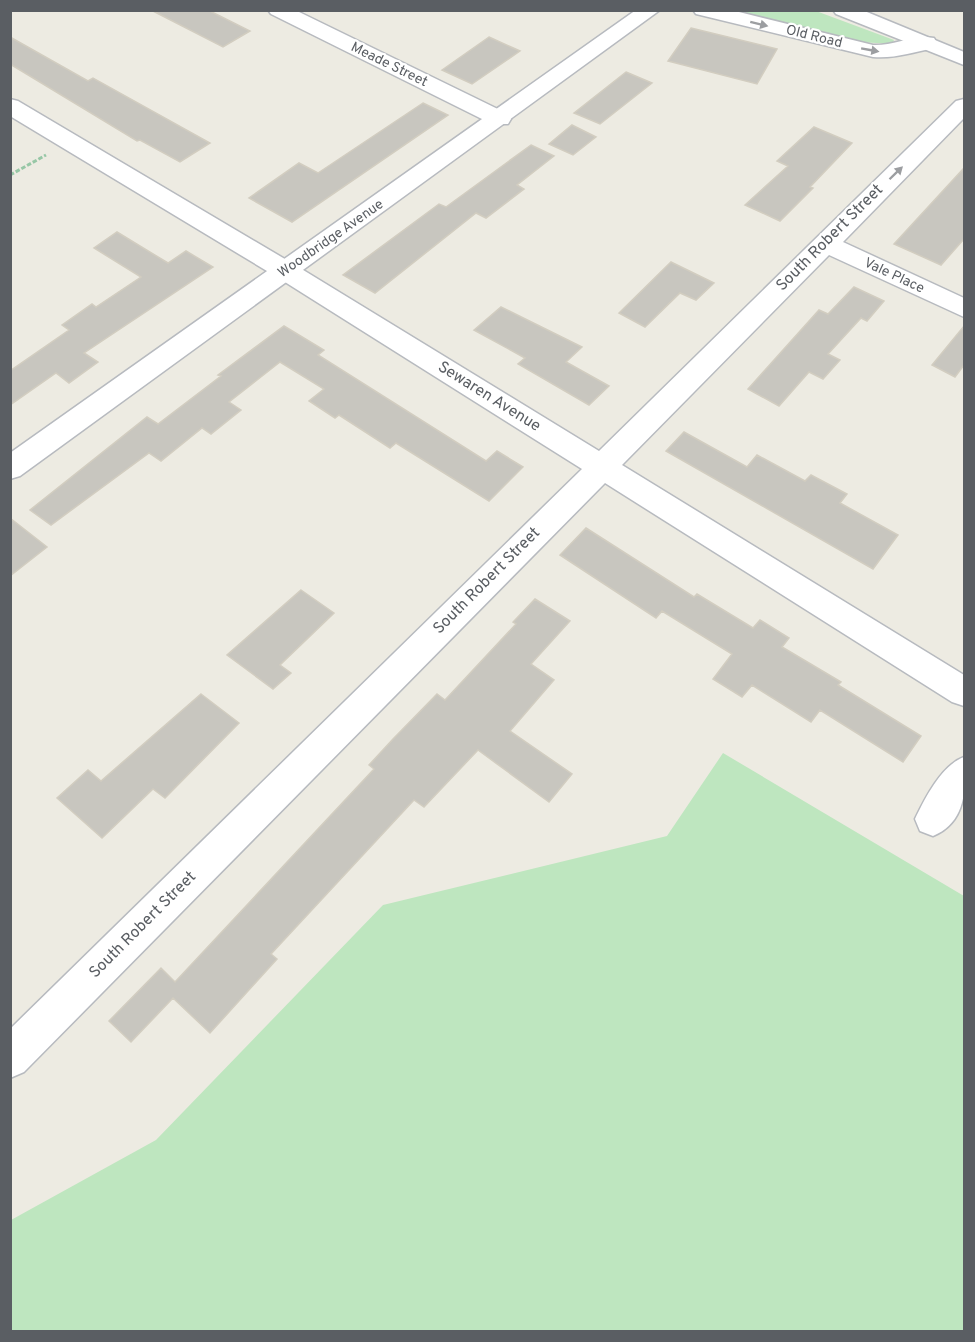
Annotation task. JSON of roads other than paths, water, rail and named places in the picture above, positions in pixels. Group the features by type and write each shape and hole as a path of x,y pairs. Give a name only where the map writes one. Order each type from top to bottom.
{"street":[{"name":"Meade Street","path":"278,10 500,118"},
{"name":"Woodbridge Avenue","path":"12,464 650,10"},
{"name":"Old Road","path":"704,10 873,51 886,52 926,43"},
{"path":"843,10 964,58"},
{"name":"Sewaren Avenue","path":"10,106 286,271 964,692"},
{"name":"South Robert Street","path":"10,1058 824,243 964,106"},
{"name":"Vale Place","path":"824,243 964,308"},
{"path":"933,819 964,773"}]}
